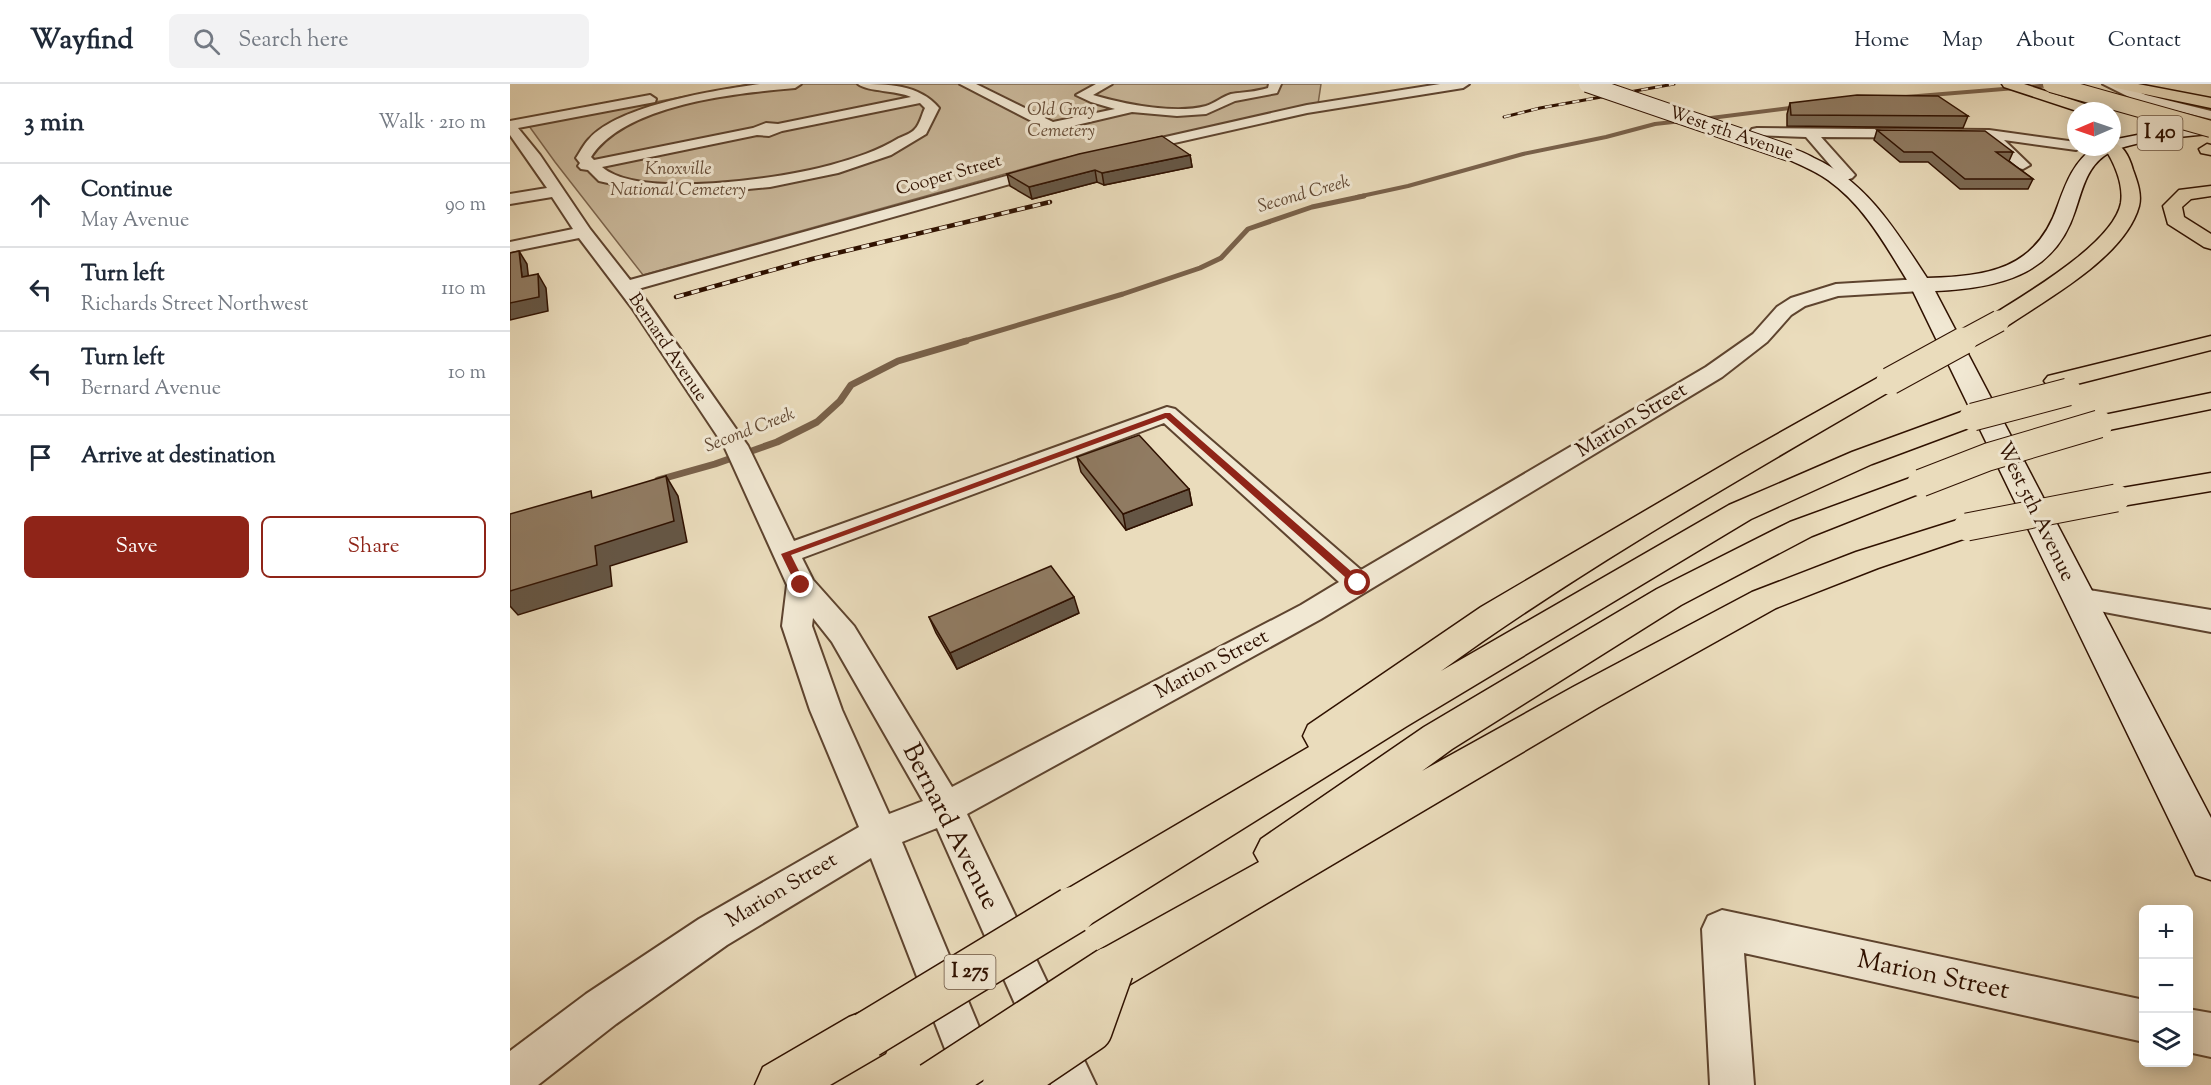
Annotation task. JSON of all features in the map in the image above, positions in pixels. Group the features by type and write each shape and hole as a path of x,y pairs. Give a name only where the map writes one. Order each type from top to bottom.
{"highway":[{"path":"1997,84 2032,97 2067,114"},
{"path":"2009,84 2067,103"},
{"name":"I 40","path":"2051,84 2207,128"},
{"path":"2115,85 2211,98"},
{"path":"2115,85 2211,103"},
{"name":"I 40","path":"2123,121 2209,150"},
{"path":"1073,910 1493,616 1752,460 1999,321 2087,260 2118,229 2130,206 2122,163 2111,156"},
{"path":"2211,191 2186,194 2172,206 2175,220 2211,243"},
{"path":"1073,910 1384,722 1740,512 1862,458 1973,417 2167,352 2211,343"},
{"path":"2062,387 2211,358"},
{"path":"933,1085 1110,970 1438,738 1669,597 1801,529 1988,457 2099,424 2211,401"},
{"path":"1006,1085 1089,1029 1110,970 1586,697 1764,600 1867,560 1966,527 2116,498 2211,483"},
{"name":"I 275","path":"782,1085 1073,910"}],"street":[{"path":"510,125 716,87 795,84"},
{"path":"716,87 652,111 602,134 586,150 583,158 586,166 600,177 612,181 664,188 733,187 805,176 867,159 911,140 931,120 932,108 922,99 901,90 864,84"},
{"path":"966,84 1051,127 1135,108"},
{"path":"1106,84 1082,95 1135,108 1184,111 1210,109 1228,94 1267,92 1273,90 1275,84"},
{"path":"1388,84 1409,92"},
{"path":"1112,153 1307,109 1463,84"},
{"name":"West 5th Avenue","path":"1587,84 1790,153 1838,178 1863,201 1921,285 2211,861"},
{"path":"2115,85 2142,98 2211,115"},
{"path":"586,166 757,131 766,127 778,128 922,99"},
{"path":"1210,109 1211,120 1223,128"},
{"name":"Bernard Avenue","path":"510,125 527,159 555,192 625,287 740,455 801,585 843,634 946,808 1074,1085"},
{"path":"2121,142 2207,128"},
{"path":"1757,132 1989,134 2067,143"},
{"name":"West 5th Avenue","path":"1809,132 1847,175 1838,178"},
{"path":"1989,134 2023,165"},
{"path":"1921,285 1952,284 2001,277 2033,260 2059,228 2080,173 2091,156"},
{"name":"Cooper Street","path":"625,287 1055,166"},
{"path":"510,200 555,192"},
{"path":"510,247 583,232"},
{"name":"Marion Street","path":"510,1079 601,1009 713,932 880,834 946,808 1311,612 1714,372 1760,338 1785,311 1798,302 1836,290 1921,285"},
{"path":"786,554 1167,414 1358,583"},
{"path":"801,585 797,626 826,710 880,834 981,1085"},
{"path":"2077,598 2211,621"},
{"name":"Marion Street","path":"1732,1085 1722,929 2139,1020"},
{"path":"2193,1031 2211,1035"}],"green space":[{"name":"Knoxville National Cemetery","path":"750,84 1321,84 1318,104 1055,160 643,275 529,126"}],"building":[{"path":"1857,95 1938,96 1968,116 1791,115 1790,103"},
{"path":"1877,130 1985,131 2013,152 1996,152 2033,179 1965,179 1932,152 1904,152"},
{"path":"1162,136 1190,155 1102,173 1095,170 1029,187 1007,174 1079,154"},
{"path":"519,251 522,277 538,274 539,297 510,303 510,253"},
{"path":"1139,435 1189,489 1123,514 1077,457"},
{"path":"666,476 674,521 595,546 597,565 510,591 510,514 591,491 592,498"},
{"path":"1051,566 1074,597 950,653 929,617"}],"waterway":[{"name":"Second Creek","path":"1906,97 2052,85"},
{"name":"Second Creek","path":"1703,119 1798,107"},
{"name":"Second Creek","path":"1357,197 1408,186 1523,154 1606,137 1655,124 1682,121"},
{"name":"Second Creek","path":"961,342 1123,294 1200,268 1221,258 1248,229 1312,207 1364,196"},
{"name":"Second Creek","path":"658,480 715,464 777,442 817,422 840,401 851,385 898,361 966,341"}],"railway":[{"path":"1504,117 1540,108 1674,84"},
{"path":"676,297 812,259 1050,202"}],"route":[{"path":"801,585 786,554 1167,414 1358,583"}],"park label":[{"name":"Old Gray Cemetery","path":"1061,121"}]}
